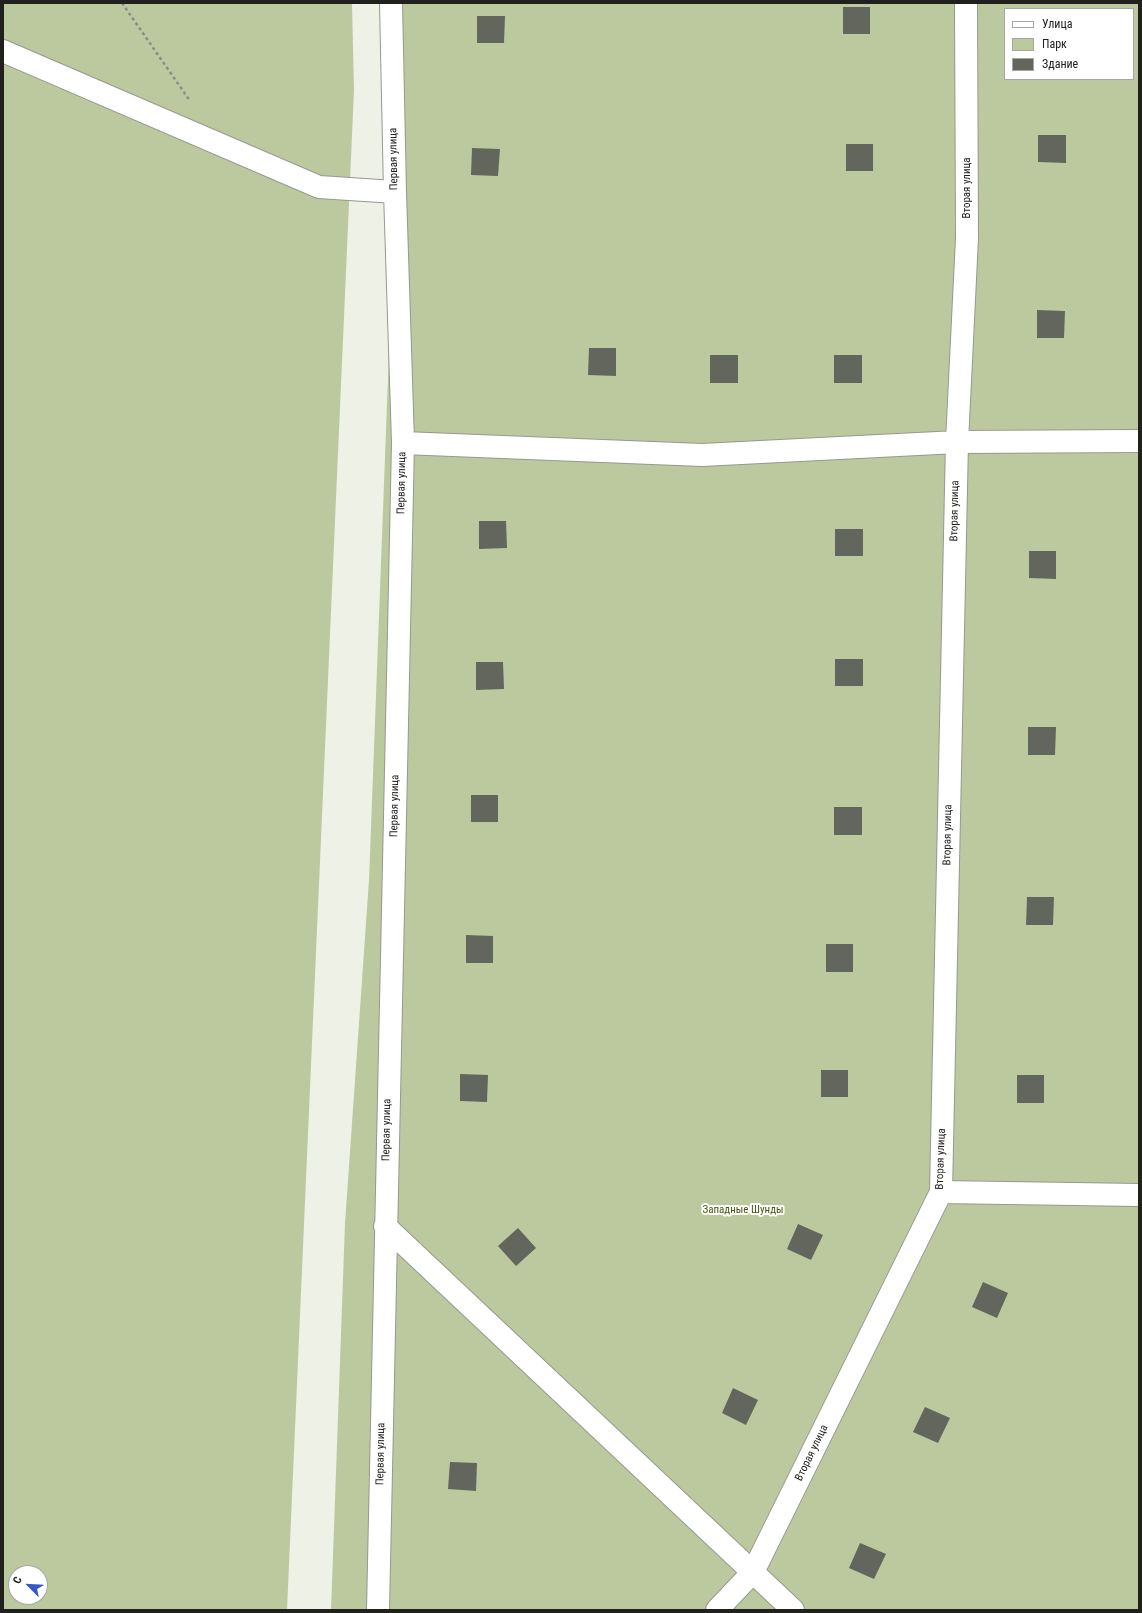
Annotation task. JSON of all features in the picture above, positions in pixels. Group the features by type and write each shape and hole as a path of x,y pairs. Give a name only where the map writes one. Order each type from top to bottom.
{"street":[{"name":"Первая улица","path":"378,1610 385,1226 403,443 391,3"},
{"name":"Вторая улица","path":"717,1610 753,1572 940,1192 957,442 967,238 966,3"},
{"path":"3,50 319,187 395,192"},
{"path":"403,443 702,455 957,442 1139,441"},
{"path":"940,1192 1139,1196"},
{"path":"385,1226 793,1610"}],"path":[{"path":"122,3 192,103"}],"green space":[{"path":"3,3 352,3 354,90 287,1610 3,1610"},
{"name":"Западные Шунды","path":"389,3 1139,3 1139,1610 331,1610 345,1223 369,880 395,192"}],"building":[{"path":"843,7 870,7 870,34 843,34"},
{"path":"477,16 505,16 504,43 477,43"},
{"path":"1038,135 1066,135 1066,163 1038,162"},
{"path":"846,144 873,144 873,171 846,171"},
{"path":"472,148 500,149 498,176 471,175"},
{"path":"1037,310 1065,311 1064,338 1037,338"},
{"path":"589,348 616,348 616,376 588,375"},
{"path":"710,355 738,355 738,383 710,383"},
{"path":"834,355 862,355 862,383 834,383"},
{"path":"479,521 506,521 507,548 479,549"},
{"path":"835,529 863,529 863,556 835,556"},
{"path":"1029,551 1056,551 1056,579 1029,578"},
{"path":"835,659 863,659 863,686 835,686"},
{"path":"476,662 503,662 504,689 476,690"},
{"path":"1028,727 1056,727 1055,755 1028,755"},
{"path":"471,795 498,795 498,822 471,822"},
{"path":"834,807 862,807 862,835 834,835"},
{"path":"1027,897 1054,897 1053,925 1026,925"},
{"path":"466,935 493,936 493,963 466,963"},
{"path":"826,944 853,944 853,972 826,972"},
{"path":"821,1070 848,1070 848,1097 821,1097"},
{"path":"460,1074 488,1075 487,1102 460,1101"},
{"path":"1017,1075 1044,1075 1044,1103 1017,1103"},
{"path":"798,1224 823,1235 811,1260 787,1249"},
{"path":"518,1228 536,1248 516,1266 498,1246"},
{"path":"983,1282 1008,1293 997,1318 972,1307"},
{"path":"733,1388 758,1400 746,1425 722,1413"},
{"path":"925,1407 950,1418 938,1443 913,1432"},
{"path":"450,1462 477,1463 476,1491 448,1489"},
{"path":"860,1543 886,1554 874,1579 849,1568"}]}
